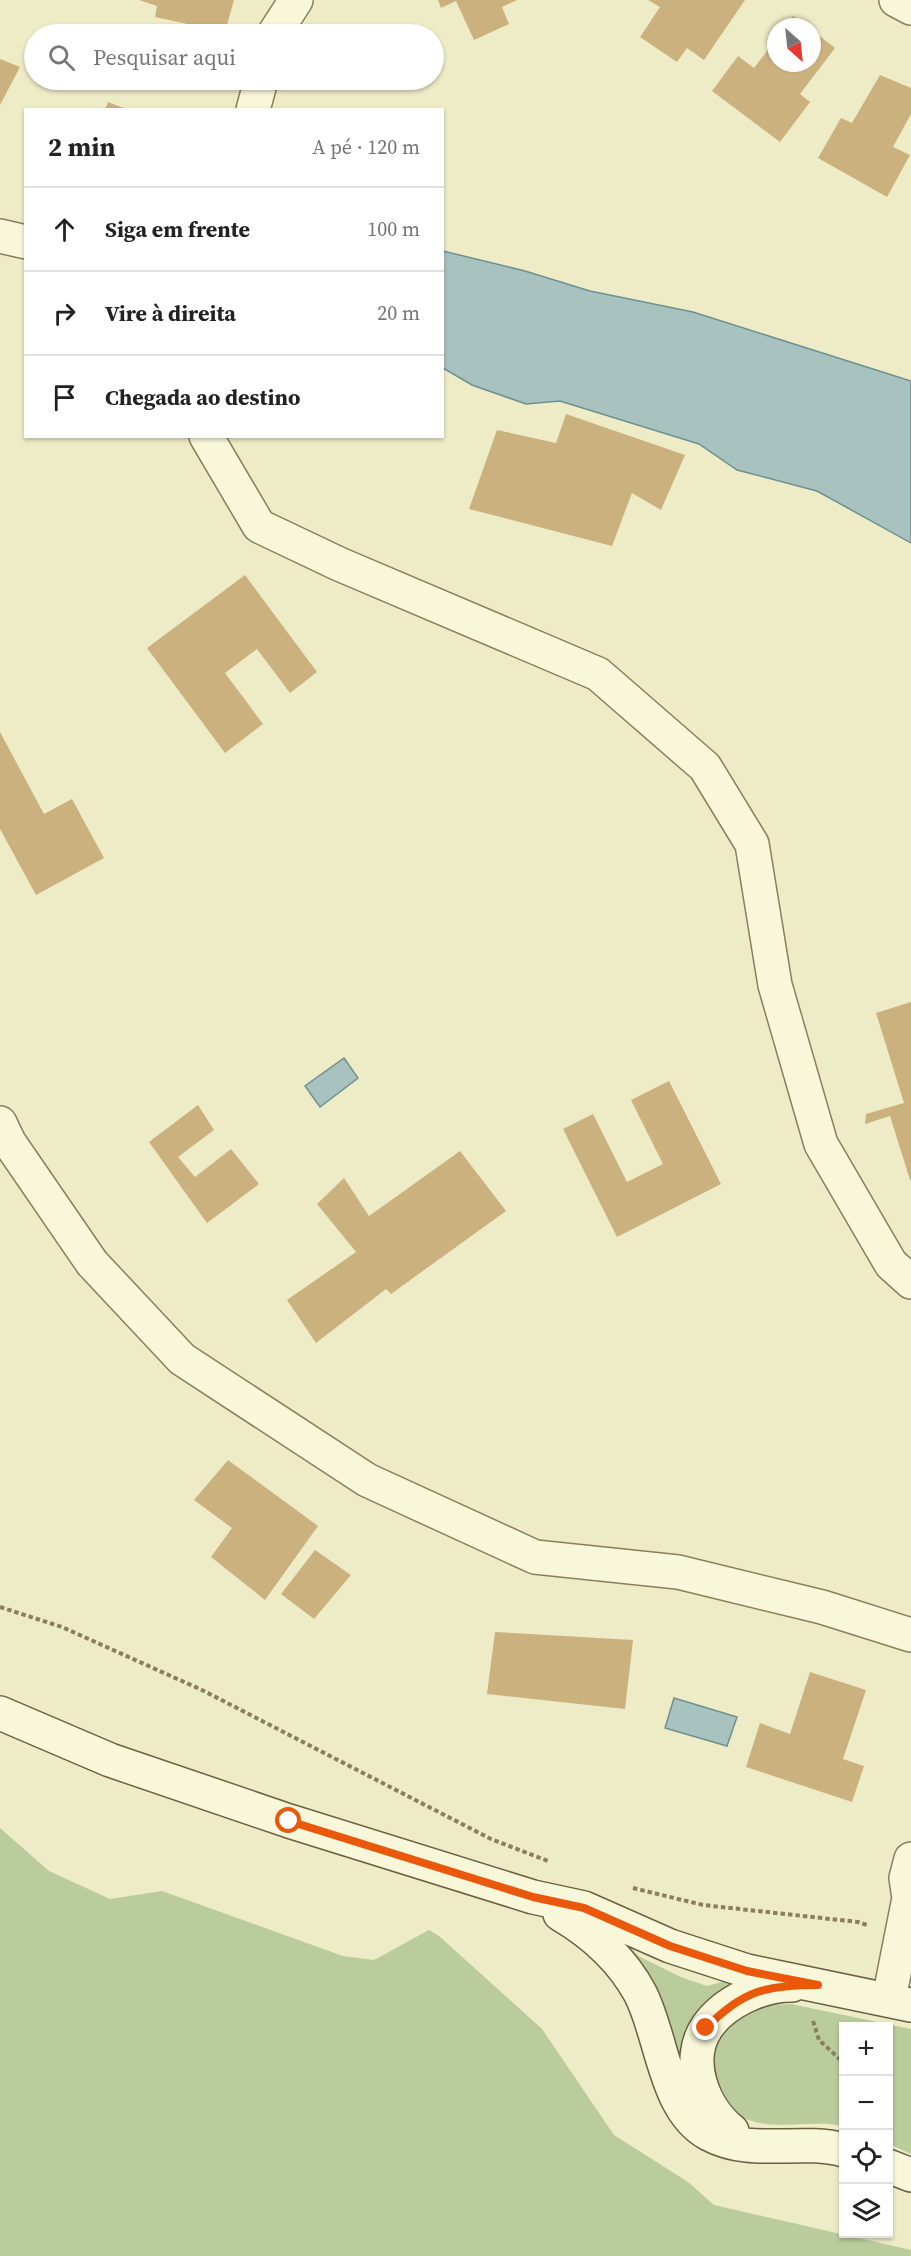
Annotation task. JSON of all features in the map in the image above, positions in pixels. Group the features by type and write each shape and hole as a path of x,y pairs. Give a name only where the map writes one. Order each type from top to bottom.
{"street":[{"path":"280,24 296,0"},
{"path":"896,0 911,8"},
{"path":"254,108 258,90"},
{"path":"0,236 24,242"},
{"path":"207,438 259,526 339,564 598,674 705,767 752,844 775,985 820,1143 891,1264 911,1282"},
{"path":"0,1123 9,1142 92,1263 182,1359 367,1480 536,1557 678,1572 822,1607 911,1635"},
{"path":"0,1713 122,1764 289,1821 533,1897 584,1908 670,1946 747,1971 900,2002 900,1937 910,1897 906,1878 911,1858"},
{"path":"533,1897 586,1929 619,1959 640,1994 656,2033 669,2081 686,2113 706,2133 729,2143 752,2146 772,2148 802,2145 839,2150"},
{"path":"752,2146 721,2122 705,2100 698,2073 698,2051 706,2028 722,2011 747,1995 777,1985 818,1985"},
{"path":"893,2168 911,2175"}],"path":[{"path":"0,1607 62,1628 202,1690 482,1835 549,1862"},
{"path":"630,1887 703,1905 858,1922 900,1937"},
{"path":"818,1985 811,2006 819,2040 839,2059"}],"green space":[{"path":"0,1828 49,1871 110,1899 162,1891 343,1956 374,1960 429,1930 439,1936 542,2029 614,2135 688,2182 714,2205 839,2234 839,2238 858,2238 911,2250 911,2256 0,2256"},
{"path":"621,1938 640,1957 681,1977 707,1986 736,1978 738,1983 709,2002 691,2022 683,2047 681,2082"},
{"path":"791,2004 877,2022 839,2022 839,2125 780,2125 756,2122 740,2116 721,2090 714,2066 718,2044 723,2033 740,2016 766,2006"},
{"path":"893,2025 911,2029 911,2154 893,2146"}],"water":[{"path":"444,251 525,271 590,291 693,312 911,381 911,543 817,491 737,470 699,444 560,401 526,404 472,385 444,369"},
{"path":"344,1058 358,1078 320,1107 305,1086"},
{"path":"674,1698 737,1717 727,1746 665,1728"}],"building":[{"path":"139,0 234,0 227,24 188,24 155,17 157,6"},
{"path":"438,0 517,0 502,7 509,24 474,40 456,1 441,8"},
{"path":"648,0 745,0 704,60 687,48 677,62 640,37 660,7"},
{"path":"821,37 835,48 821,66"},
{"path":"767,51 767,72 817,72 800,94 810,102 780,142 712,91 738,56 754,68"},
{"path":"0,59 20,67 0,105"},
{"path":"880,75 911,88 911,114 893,147 910,155 887,197 818,158 841,118 852,123"},
{"path":"108,102 123,108 106,108"},
{"path":"566,414 685,455 661,510 632,493 612,546 469,509 497,430 556,443"},
{"path":"245,575 317,672 290,693 257,649 225,673 263,724 225,753 147,648"},
{"path":"0,732 44,814 72,799 104,858 36,895 0,829"},
{"path":"911,1002 910,1180 890,1116 865,1124 866,1114 904,1103 876,1013"},
{"path":"669,1081 721,1184 617,1237 563,1129 593,1114 627,1182 663,1164 631,1100"},
{"path":"198,1105 214,1130 178,1157 195,1177 231,1149 259,1184 207,1223 149,1142"},
{"path":"460,1151 506,1211 391,1294 386,1289 316,1343 287,1300 356,1252 317,1204 344,1178 369,1216"},
{"path":"228,1460 318,1526 265,1600 211,1557 232,1528 194,1500"},
{"path":"315,1550 351,1575 314,1619 281,1594"},
{"path":"495,1632 633,1640 625,1709 487,1694"},
{"path":"810,1672 866,1690 843,1759 864,1766 852,1802 746,1767 760,1723 790,1734"}],"route":[{"path":"289,1821 533,1897 584,1908 670,1946 747,1971 818,1985 777,1985 747,1995 722,2011 706,2028"}]}
